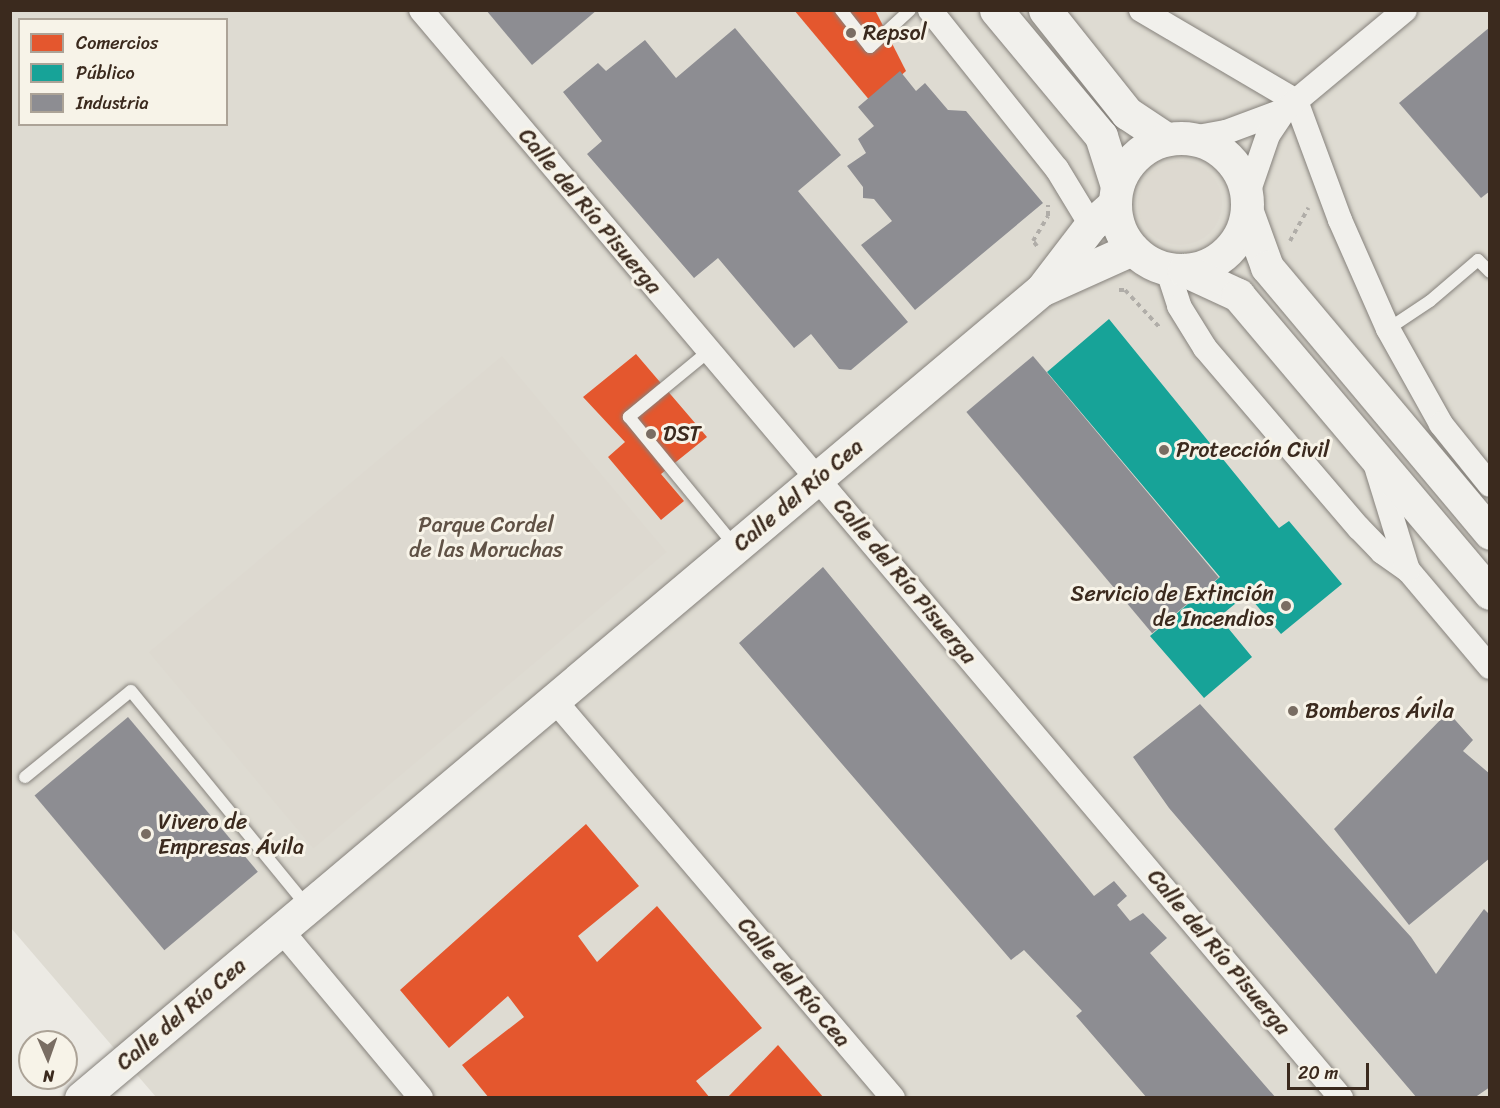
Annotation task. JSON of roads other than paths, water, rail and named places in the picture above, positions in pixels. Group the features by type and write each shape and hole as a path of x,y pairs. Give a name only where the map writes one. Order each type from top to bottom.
{"main road":[{"path":"996,10 1101,136 1107,205 1132,249 1150,263 1175,269 1238,295 1490,593"},
{"path":"1045,10 1127,113 1179,139 1212,145 1230,158 1241,176 1247,204 1267,267 1490,533"},
{"path":"1107,205 1135,156 1179,139"},
{"path":"1175,269 1219,258 1242,230 1247,204"},
{"name":"Calle del Río Cea","path":"81,1098 282,931 307,907 556,702 1049,278 1107,205"},
{"name":"Calle del Río Cea","path":"1049,278 1132,249"}],"street":[{"name":"Calle del Río Pisuerga","path":"421,10 1341,1098"},
{"path":"930,10 1057,169 1107,205"},
{"path":"1141,10 1290,105 1388,329 1441,424 1485,471"},
{"path":"1247,204 1268,135 1290,105 1405,10"},
{"path":"1179,139 1226,132 1290,105"},
{"path":"1175,269 1191,328 1366,536 1408,570 1490,667"},
{"path":"1372,453 1408,570"},
{"name":"Calle del Río Cea","path":"556,702 893,1098"},
{"path":"282,931 421,1098"}],"lane":[{"path":"841,10 870,47 910,10"},
{"path":"1388,329 1430,301 1478,260 1490,272"},
{"path":"709,351 628,417 736,547"},
{"path":"25,777 131,691 307,907"}],"place":[{"name":"Repsol","path":"851,33"},
{"name":"DST","path":"651,434"},
{"name":"Protección Civil","path":"1164,450"},
{"name":"Servicio de Extinción de Incendios","path":"1286,606"},
{"name":"Bomberos Ávila","path":"1293,711"},
{"name":"Vivero de Empresas Ávila","path":"146,834"}],"park label":[{"name":"Parque Cordel de las Moruchas","path":"486,536"}]}
